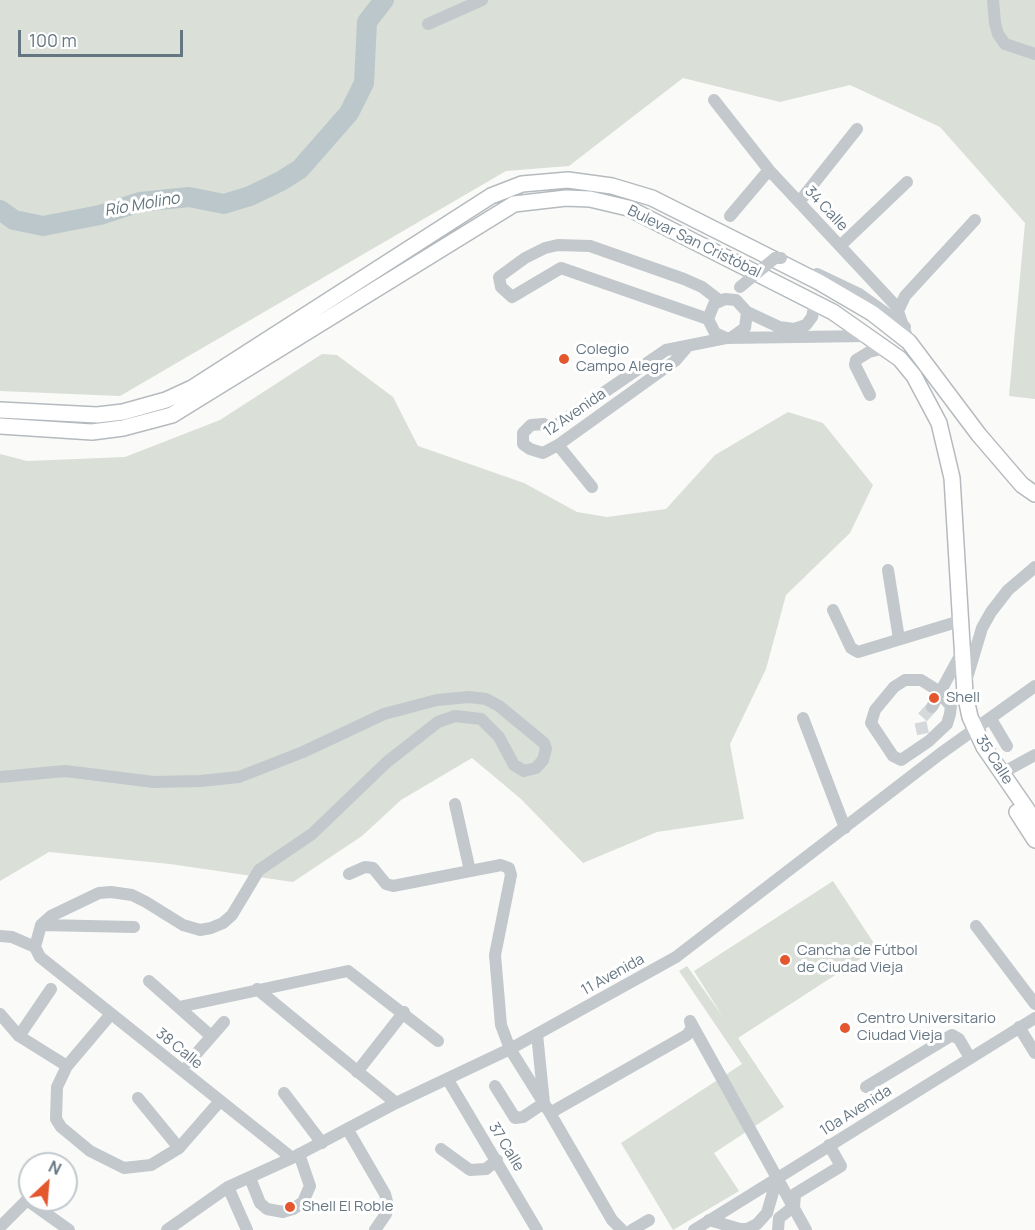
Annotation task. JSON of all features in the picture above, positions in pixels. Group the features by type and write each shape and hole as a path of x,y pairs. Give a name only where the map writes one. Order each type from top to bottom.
{"main road":[{"name":"Bulevar San Cristóbal","path":"0,410 98,415 123,412 166,400 192,388 491,196 522,184 542,181 591,182 631,190 652,198 819,282 908,335 979,435 1022,485 1035,494"},
{"name":"Bulevar San Cristóbal","path":"0,426 93,432 123,428 172,415 501,210 531,200 590,199 628,208 815,303 869,336 900,359 914,376 939,423 952,478 962,652 968,707 974,729"},
{"name":"35 Calle","path":"974,729 1031,819"},
{"path":"984,747 1031,819 1035,840"}],"street":[{"path":"428,24 482,0"},
{"path":"993,0 998,34 1005,44 1035,54"},
{"name":"34 Calle","path":"714,100 769,170 875,281 898,311 908,335"},
{"path":"799,202 857,129"},
{"path":"730,216 769,170"},
{"path":"840,246 907,182"},
{"path":"898,311 905,296 975,220"},
{"path":"558,245 551,257 554,265 708,319"},
{"path":"561,268 512,297 501,287 499,277 525,258 558,245 590,246 702,287 722,300 736,300 747,312 779,327 794,329 806,325 812,317 815,303"},
{"path":"747,312 745,328 728,338 715,333 708,319 711,308 776,258 781,258 859,294 908,335"},
{"name":"12 Avenida","path":"687,346 675,361 558,445 543,453 530,450 523,444 523,433 531,425 544,424 552,429 666,350 728,338 869,336"},
{"path":"870,395 855,365 856,360 869,352 885,348"},
{"path":"558,445 592,487"},
{"path":"966,681 982,628 991,612 1008,590 1035,567"},
{"path":"888,570 899,639"},
{"path":"833,610 851,648 856,651 865,651 960,621"},
{"path":"932,707 962,652"},
{"path":"905,680 921,680 941,694 951,706 947,724 926,737 906,759 897,758 872,728 872,717 894,687 905,680"},
{"name":"11 Avenida","path":"173,1228 228,1187 510,1049 687,950 940,754 1035,686"},
{"path":"0,777 65,771 154,782 239,777 303,752 384,714 437,700 469,697 486,699 499,706 535,734 546,749 543,760 537,768 524,771 514,765 498,737 481,720 455,716 438,722 387,762 312,834 259,870 232,915 223,923 211,928 192,929 132,895 111,892 99,893 51,916 41,925 35,947 12,937 0,936"},
{"path":"803,718 845,828"},
{"path":"991,719 1007,746"},
{"path":"926,737 940,754"},
{"path":"1002,773 1035,755"},
{"path":"456,804 470,871"},
{"path":"349,874 365,867 373,868 386,884 393,886 501,865 509,868 511,875 495,955 501,1025 510,1049 619,1229"},
{"path":"41,925 134,927"},
{"path":"976,926 1035,1004"},
{"name":"38 Calle","path":"35,947 47,963 220,1101 295,1156"},
{"path":"179,1007 348,971 404,1012 438,1041"},
{"path":"149,981 211,1036"},
{"path":"19,1036 51,989"},
{"path":"257,989 396,1103"},
{"path":"357,1072 404,1012"},
{"path":"0,1014 19,1036 67,1066"},
{"path":"111,1014 67,1066 57,1087 56,1119 61,1127 90,1151 113,1165 136,1168 151,1165 179,1148 220,1101"},
{"name":"10a Avenida","path":"693,1230 1035,1018"},
{"path":"495,1086 515,1118 524,1117 547,1108 687,1035 692,1028 690,1021 806,1230"},
{"path":"189,1062 224,1022"},
{"path":"1019,1028 1035,1053"},
{"path":"537,1034 547,1108"},
{"path":"866,1087 952,1035 959,1039 970,1058"},
{"name":"37 Calle","path":"448,1080 537,1230"},
{"path":"284,1093 322,1143"},
{"path":"138,1098 179,1148"},
{"path":"348,1130 385,1194 388,1206 386,1214 375,1230"},
{"path":"778,1230 778,1218 793,1207 795,1194 841,1166 829,1145"},
{"path":"441,1149 470,1170 486,1169 496,1160"},
{"path":"250,1178 260,1203 267,1209 283,1212 293,1209 303,1202 310,1186 295,1156"},
{"path":"709,1220 740,1229 758,1227 766,1213 777,1178"},
{"path":"228,1187 248,1230"},
{"path":"0,1227 27,1200 60,1228"},
{"path":"632,1230 649,1220"}],"shaded area":[{"path":"0,0 1035,0 1035,399 1009,396 1025,223 940,127 850,85 780,102 683,78 569,166 506,171 120,396 0,391"},
{"path":"322,354 337,355 393,397 418,446 524,483 577,512 607,517 666,509 715,455 788,412 823,423 873,485 850,533 786,595 766,669 730,744 744,819 657,832 583,863 521,799 472,758 401,800 362,836 293,882 170,864 49,852 0,881 0,454 27,461 125,457 220,420"},
{"path":"833,881 877,948 738,1038 784,1107 714,1153 739,1191 673,1230 621,1143 742,1064 679,971 687,966 723,1017 694,971"}],"waterway":[{"name":"Río Molino","path":"0,210 14,220 43,226 100,215 140,202 189,197 224,204 250,196 281,181 300,169 349,113 364,83 367,22 384,0"}],"tunnel":[{"path":"923,734 920,720 932,707"}],"place":[{"name":"Colegio Campo Alegre","path":"564,359"},
{"name":"Shell","path":"934,698"},
{"name":"Cancha de Fútbol de Ciudad Vieja","path":"785,960"},
{"name":"Centro Universitario Ciudad Vieja","path":"845,1028"},
{"name":"Shell El Roble","path":"290,1207"}]}
